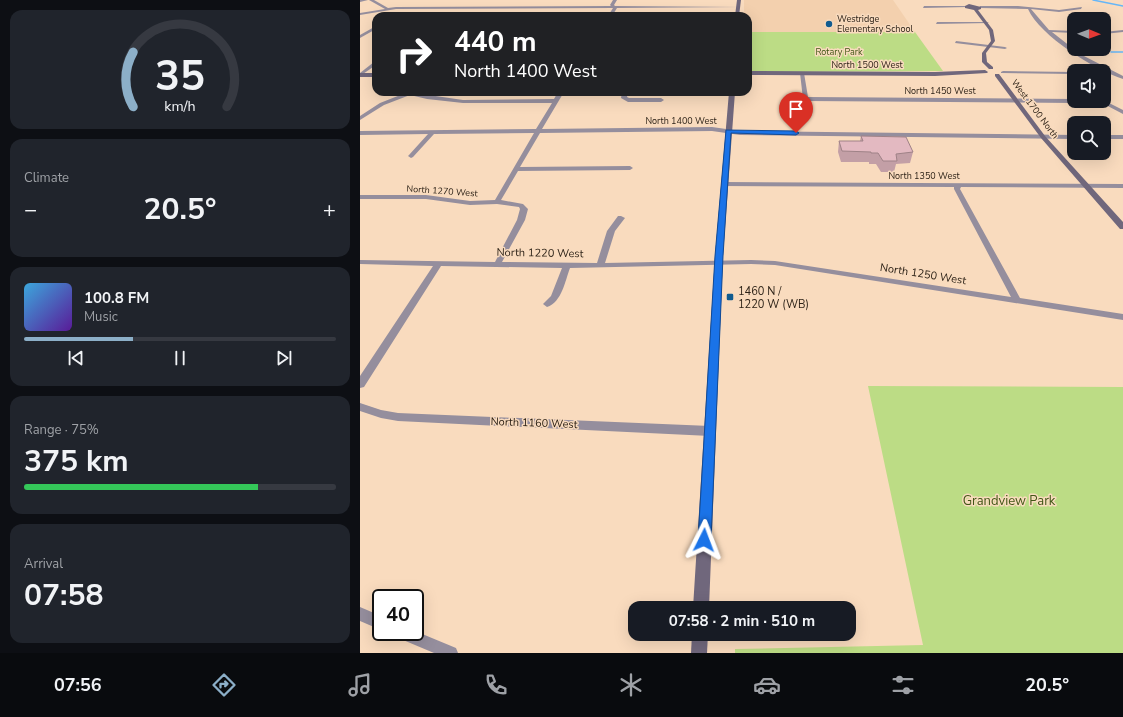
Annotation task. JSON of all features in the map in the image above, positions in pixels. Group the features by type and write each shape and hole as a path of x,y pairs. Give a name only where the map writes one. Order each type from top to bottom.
{"street":[{"path":"360,1 366,0"},
{"path":"371,0 386,8"},
{"path":"613,12 614,7 612,5 615,0"},
{"path":"737,12 739,0"},
{"path":"966,0 975,7 991,30 993,41 984,53 985,62 991,68"},
{"path":"676,12 678,7"},
{"path":"360,14 386,8 738,7"},
{"path":"924,7 1029,8 1064,11 1082,8"},
{"path":"399,12 407,8"},
{"path":"447,12 453,8"},
{"path":"1029,8 1031,14 1048,31 1076,55 1094,64"},
{"path":"937,23 987,23"},
{"path":"360,37 372,30"},
{"path":"1048,31 1067,32"},
{"path":"1111,32 1123,31"},
{"path":"956,42 1005,48"},
{"path":"360,75 372,66"},
{"path":"985,72 984,71 986,69 991,68 1004,72 1067,73"},
{"name":"North 1500 West","path":"752,73 935,74 985,72 997,75"},
{"path":"997,75 1004,72"},
{"name":"North 1450 West","path":"802,73 806,99 1067,101"},
{"path":"1111,73 1123,73"},
{"path":"1111,73 1123,78"},
{"path":"360,75 372,75"},
{"name":"West 1700 North","path":"997,75 1014,100 1043,137 1123,227"},
{"path":"360,118 382,104 401,96"},
{"path":"420,96 425,98 447,100 555,101"},
{"path":"497,202 558,96"},
{"path":"624,96 625,99 661,100"},
{"path":"701,601 719,263 732,96"},
{"path":"1111,107 1123,112"},
{"name":"North 1400 West","path":"360,133 712,129 740,133 1067,137"},
{"path":"411,156 433,132"},
{"path":"1111,137 1123,137"},
{"path":"516,169 630,168"},
{"name":"North 1350 West","path":"724,184 1123,186"},
{"path":"958,185 957,189 1017,300"},
{"name":"North 1270 West","path":"360,197 426,197 470,203 497,202 522,206 524,209 521,220 498,263"},
{"path":"600,265 611,231 621,218"},
{"name":"North 1220 West","path":"360,262 498,263 567,266 719,263"},
{"path":"360,384 439,263"},
{"name":"North 1250 West","path":"719,263 775,263 1123,317"},
{"path":"547,304 555,297 567,266"},
{"name":"North 1160 West","path":"360,407 381,414 398,417 710,431"},
{"path":"360,614 372,619"},
{"path":"422,641 451,653"},
{"path":"699,653 700,641"}],"shaded area":[{"name":"Westridge Elementary School","path":"744,0 893,0 915,32 752,32 752,12 744,12"}],"green space":[{"name":"Rotary Park","path":"752,32 915,32 943,71 752,72"},
{"name":"Grandview Park","path":"868,386 1123,387 1123,653 735,653 735,649 923,645"}],"building":[{"path":"861,136 906,137 913,152 896,154 897,161 883,161 878,153 842,151 839,141 863,141"}],"waterway":[{"path":"1093,0 1123,6"},
{"path":"1111,52 1123,52"}],"place":[{"name":"Westridge Elementary School","path":"829,24"},
{"name":"1460 N / 1220 W (WB)","path":"730,297"}],"route":[{"path":"704,540 719,256 728,131 740,133 796,133"}]}
